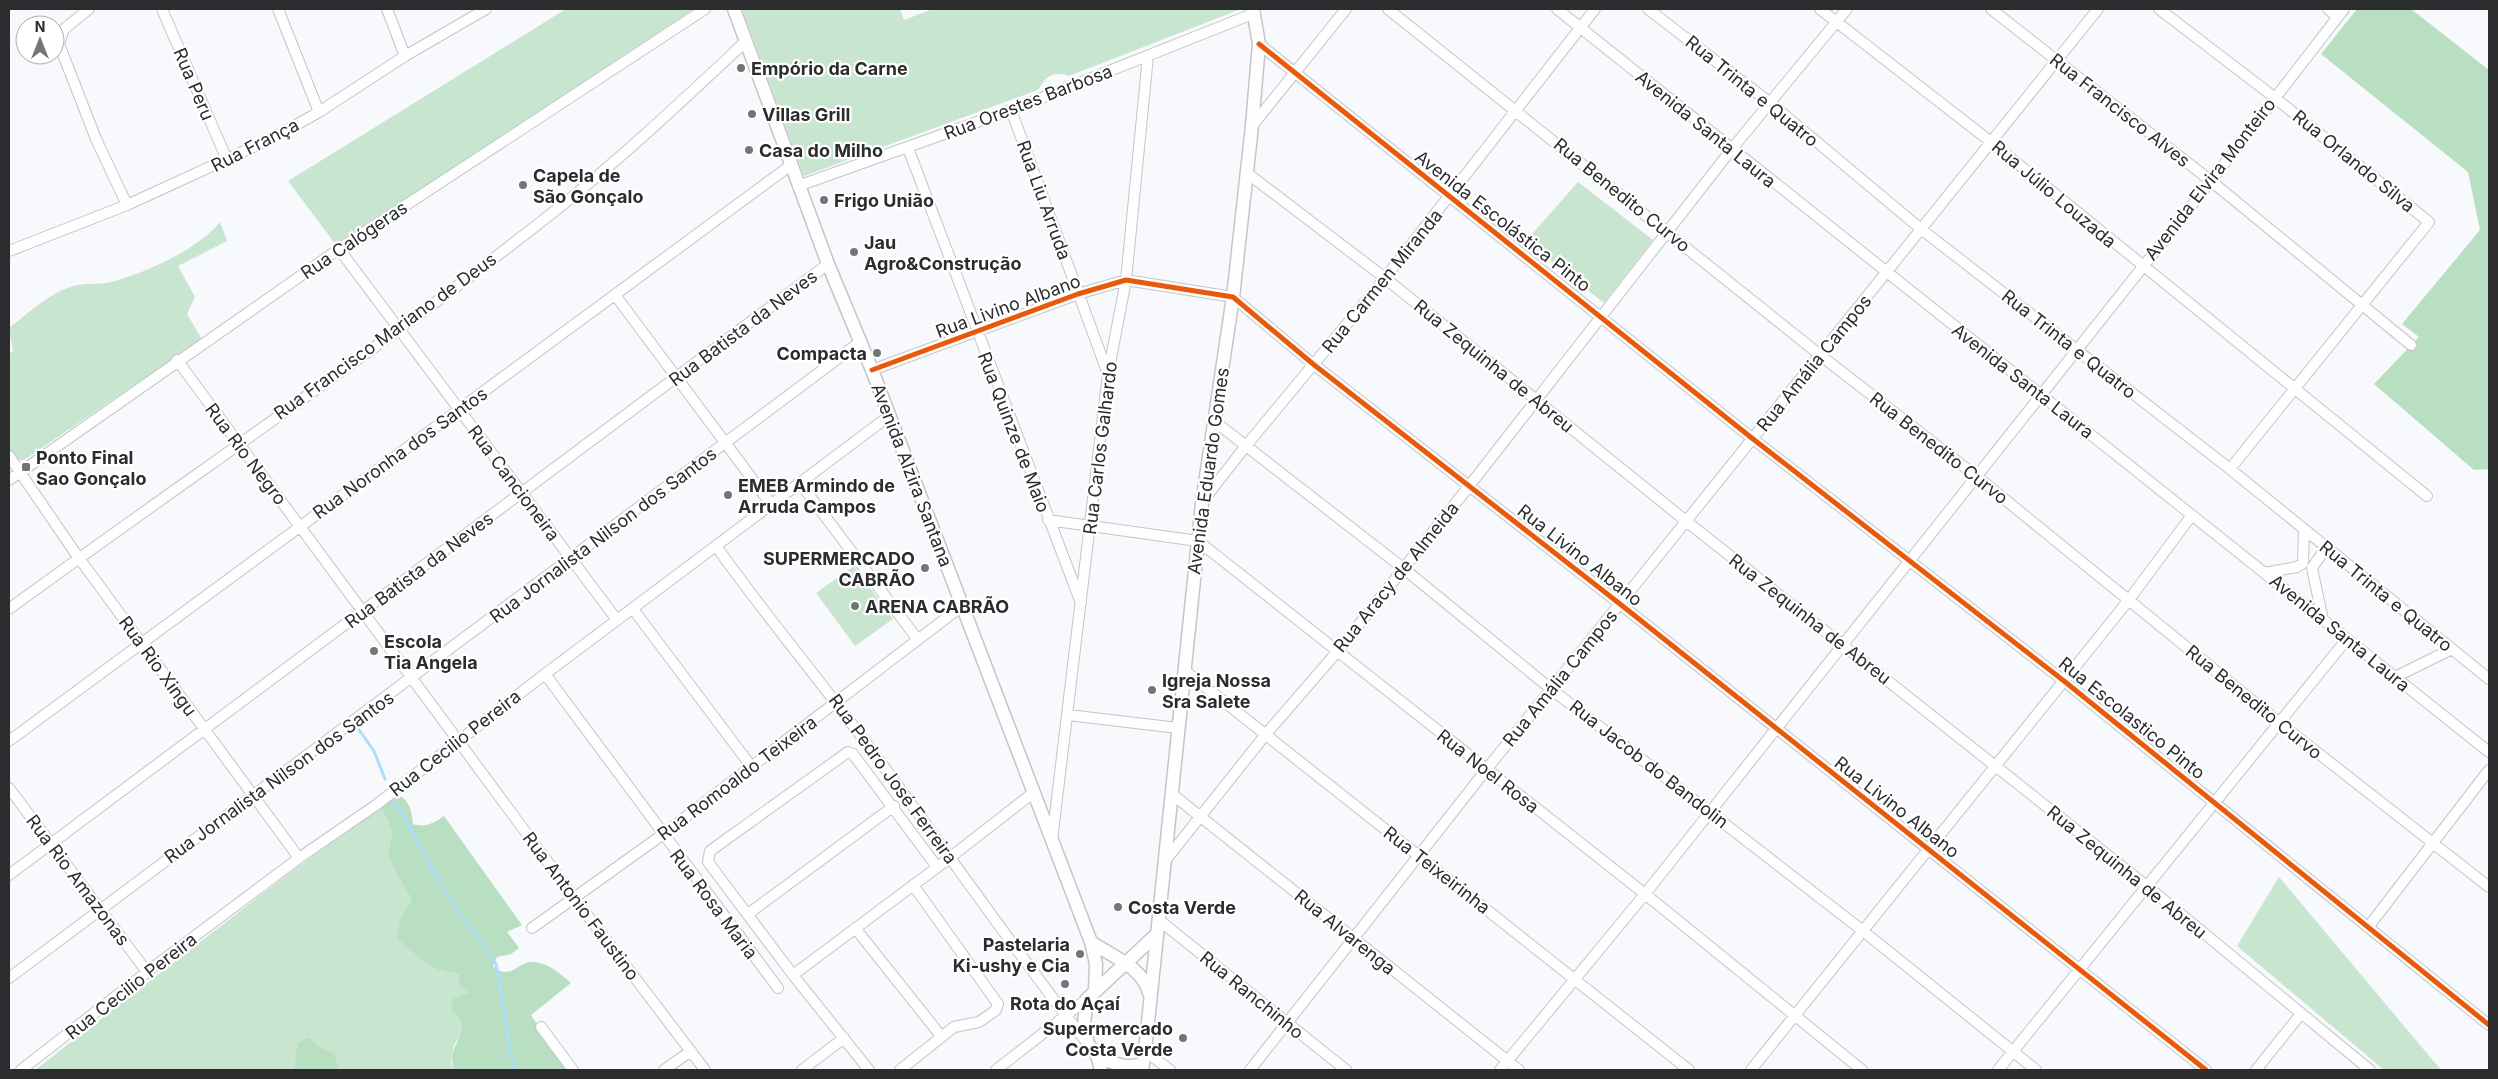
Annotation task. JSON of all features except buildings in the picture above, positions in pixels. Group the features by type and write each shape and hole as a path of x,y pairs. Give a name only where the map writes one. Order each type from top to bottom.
{"main road":[{"name":"Avenida Alzira Santana","path":"734,9 798,186 872,370 1091,942 1096,964 1091,995"},
{"name":"Avenida Eduardo Gomes","path":"1150,997 1202,503 1233,298 1252,126 1259,44 1254,11"},
{"path":"1091,942 1124,965 1136,971 1147,983 1150,997 1146,1051 1142,1067 1129,1068 1117,1066 1097,1055 1088,1044 1084,1022 1091,995 1124,965 1157,934"},
{"path":"1097,1055 1101,1070"}],"street":[{"path":"89,9 64,29 59,44 62,56 96,139 127,205"},
{"name":"Rua Peru","path":"162,9 226,160"},
{"path":"278,9 319,112"},
{"path":"388,9 405,56"},
{"name":"Rua França","path":"9,251 127,205 273,138 319,112 405,56 486,9"},
{"name":"Rua Calógeras","path":"9,480 177,360 339,249 705,9"},
{"path":"1252,126 1346,9"},
{"name":"Rua Benedito Curvo","path":"1388,9 1820,355 1976,476 2281,724 2489,888"},
{"name":"Avenida Santa Laura","path":"1557,9 1731,150 2489,752"},
{"name":"Rua Carmen Miranda","path":"1202,503 1245,447 1449,198 1515,109 1595,9"},
{"name":"Rua Trinta e Quatro","path":"1648,9 1769,102 1921,229 2230,469 2489,679"},
{"name":"Rua Júlio Louzada","path":"1820,9 1991,142 2427,496"},
{"name":"Rua Aracy de Almeida","path":"1165,861 1266,734 1337,652 1537,400 1769,102 1847,9"},
{"name":"Rua Francisco Alves","path":"1991,9 2211,181 2411,345"},
{"name":"Rua Amália Campos","path":"1250,1070 1420,857 1486,770 2098,9"},
{"name":"Rua Orlando Silva","path":"2159,9 2274,97 2429,222 2362,305"},
{"path":"2328,9 2341,13"},
{"name":"Rua Orestes Barbosa","path":"798,186 1011,110 1148,56 1254,11"},
{"name":"Avenida Elvira Monteiro","path":"2076,350 2211,181 2274,97 2341,13"},
{"name":"Rua Francisco Mariano de Deus","path":"9,609 399,329 564,204 642,138 745,42"},
{"name":"Avenida Escolástica Pinto","path":"1259,44 1449,198 1602,316 1753,439"},
{"name":"Rua Carlos Galhardo","path":"1052,840 1108,374 1126,280 1148,56"},
{"name":"Rua Liu Arruda","path":"1011,110 1108,374"},
{"name":"Rua Quinze de Maio","path":"908,148 976,332 1081,603"},
{"name":"Rua Noronha dos Santos","path":"9,741 791,165"},
{"name":"Rua Zequinha de Abreu","path":"1247,173 1385,278 1686,521 2148,887 2300,1015 2370,1070"},
{"name":"Rua Cancioneira","path":"339,249 617,620"},
{"name":"Rua Batista da Neves","path":"9,876 828,264"},
{"name":"Rua Livino Albano","path":"872,370 1078,294 1126,280 1233,298 1313,364 1470,485 2206,1070"},
{"path":"615,295 772,504"},
{"path":"2230,469 2362,305"},
{"name":"Rua Jornalista Nilson dos Santos","path":"9,978 412,679 860,342"},
{"path":"1500,1070 1645,894 2076,350"},
{"name":"Rua Rio Negro","path":"177,360 458,740"},
{"name":"Rua Cecilio Pereira","path":"22,1070 147,972 299,858 376,805 544,674 889,416"},
{"name":"Rua Jacob do Bandolin","path":"1214,421 1403,568 1551,689 1862,931 2036,1070"},
{"name":"Rua Escolastico Pinto","path":"1753,439 2064,681 2489,1025"},
{"name":"Rua Rio Xingu","path":"9,456 18,473 79,558 299,858"},
{"path":"800,483 918,640"},
{"path":"1751,1070 2128,601 2192,515"},
{"path":"1048,520 1198,541"},
{"path":"2304,530 2307,565 2323,620"},
{"name":"Rua Noel Rosa","path":"1198,541 1645,894 1862,1070"},
{"name":"Rua Pedro José Ferreira","path":"716,546 837,703 951,857 1028,967 1088,1044"},
{"path":"2264,573 2307,565 2326,548"},
{"name":"Rua Romoaldo Teixeira","path":"532,928 662,835 962,606"},
{"path":"633,609 751,766"},
{"path":"1998,1070 2281,724 2347,639"},
{"path":"2395,677 2452,649"},
{"name":"Rua Teixeirinha","path":"1184,670 1689,1070"},
{"name":"Rua Rosa Maria","path":"544,674 662,835 778,988"},
{"path":"1068,715 1178,728"},
{"name":"Rua Antonio Faustino","path":"458,740 575,899 705,1070"},
{"path":"869,1070 793,975 708,862 710,852 842,754 848,752 853,754 894,806 937,866"},
{"path":"2369,926 2489,770"},
{"name":"Rua Rio Amazonas","path":"9,788 147,972"},
{"path":"793,975 1033,793"},
{"name":"Rua Alvarenga","path":"1172,794 1519,1070"},
{"path":"748,914 894,806"},
{"path":"900,1070 941,1036 959,1025 979,1022 996,1010 998,1004 913,884"},
{"name":"Rua Ranchinho","path":"1159,920 1346,1070"},
{"path":"855,928 941,1036"},
{"path":"996,1070 1091,995"},
{"path":"2256,1070 2300,1015"},
{"path":"542,1027 573,1070"},
{"path":"802,1070 844,1038"},
{"path":"664,1070 691,1051"},
{"path":"1146,1051 1167,1068"},
{"path":"1142,1067 1167,1068"}],"green space":[{"path":"566,9 694,9 336,245 288,181"},
{"path":"742,9 900,9 904,20 933,9 1241,9 1069,76 1059,74 1050,76 1038,90 804,176"},
{"path":"2357,9 2411,9 2489,70 2489,469 2474,470 2374,384 2419,337 2402,324 2480,230 2468,172 2321,54"},
{"path":"1578,182 1653,240 1604,303 1526,241"},
{"path":"220,222 227,241 178,266 195,297 187,314 202,339 24,460 14,460 9,450 9,354 13,351 9,328 41,303 67,288 77,285 115,281 142,272 172,258 200,241"},
{"name":"ARENA CABRÃO","path":"854,566 893,619 855,646 816,593"},
{"path":"400,796 408,804 413,824 429,824 444,816 522,925 507,932 519,948 511,954 497,957 493,966 499,970 509,972 527,963 544,964 554,969 571,983 531,1015 567,1070 454,1070 452,1056 461,1029 460,1018 451,1009 454,998 469,993 459,984 459,975 445,972 425,962 397,937 400,919 412,900 394,870 388,855 392,831 381,807 391,799"},
{"path":"381,807 392,831 388,855 394,870 412,900 409,906 422,957 442,971 459,975 469,993 460,1018 461,1033 454,1045 451,1063 454,1070 339,1070 335,1053 319,1047 308,1037 297,1043 294,1070 35,1070 288,874"},
{"path":"2279,877 2441,1070 2384,1070 2237,946"},
{"path":"308,1037 319,1047 335,1053 339,1070 294,1070 297,1043"}],"waterway":[{"path":"357,727 374,751 385,779"},
{"path":"391,799 406,819 439,882 496,964 514,1070"}],"cycle path":[{"path":"1259,44 1753,439 2064,681 2489,1025"},
{"path":"872,370 1078,294 1126,280 1233,297 1313,364 1620,604 2206,1070"}],"place":[{"name":"Empório da Carne","path":"741,68"},
{"name":"Villas Grill","path":"752,114"},
{"name":"Casa do Milho","path":"749,150"},
{"name":"Capela de São Gonçalo","path":"523,185"},
{"name":"Frigo União","path":"824,200"},
{"name":"Jau Agro&Construção","path":"854,252"},
{"name":"Compacta","path":"877,353"},
{"name":"Ponto Final Sao Gonçalo","path":"26,467"},
{"name":"EMEB Armindo de Arruda Campos","path":"728,495"},
{"name":"SUPERMERCADO CABRÃO","path":"925,568"},
{"name":"ARENA CABRÃO","path":"855,606"},
{"name":"Escola Tia Angela","path":"374,651"},
{"name":"Igreja Nossa Sra Salete","path":"1152,690"},
{"name":"Costa Verde","path":"1118,907"},
{"name":"Pastelaria Ki-ushy e Cia","path":"1080,954"},
{"name":"Rota do Açaí","path":"1065,984"},
{"name":"Supermercado Costa Verde","path":"1183,1038"}]}
